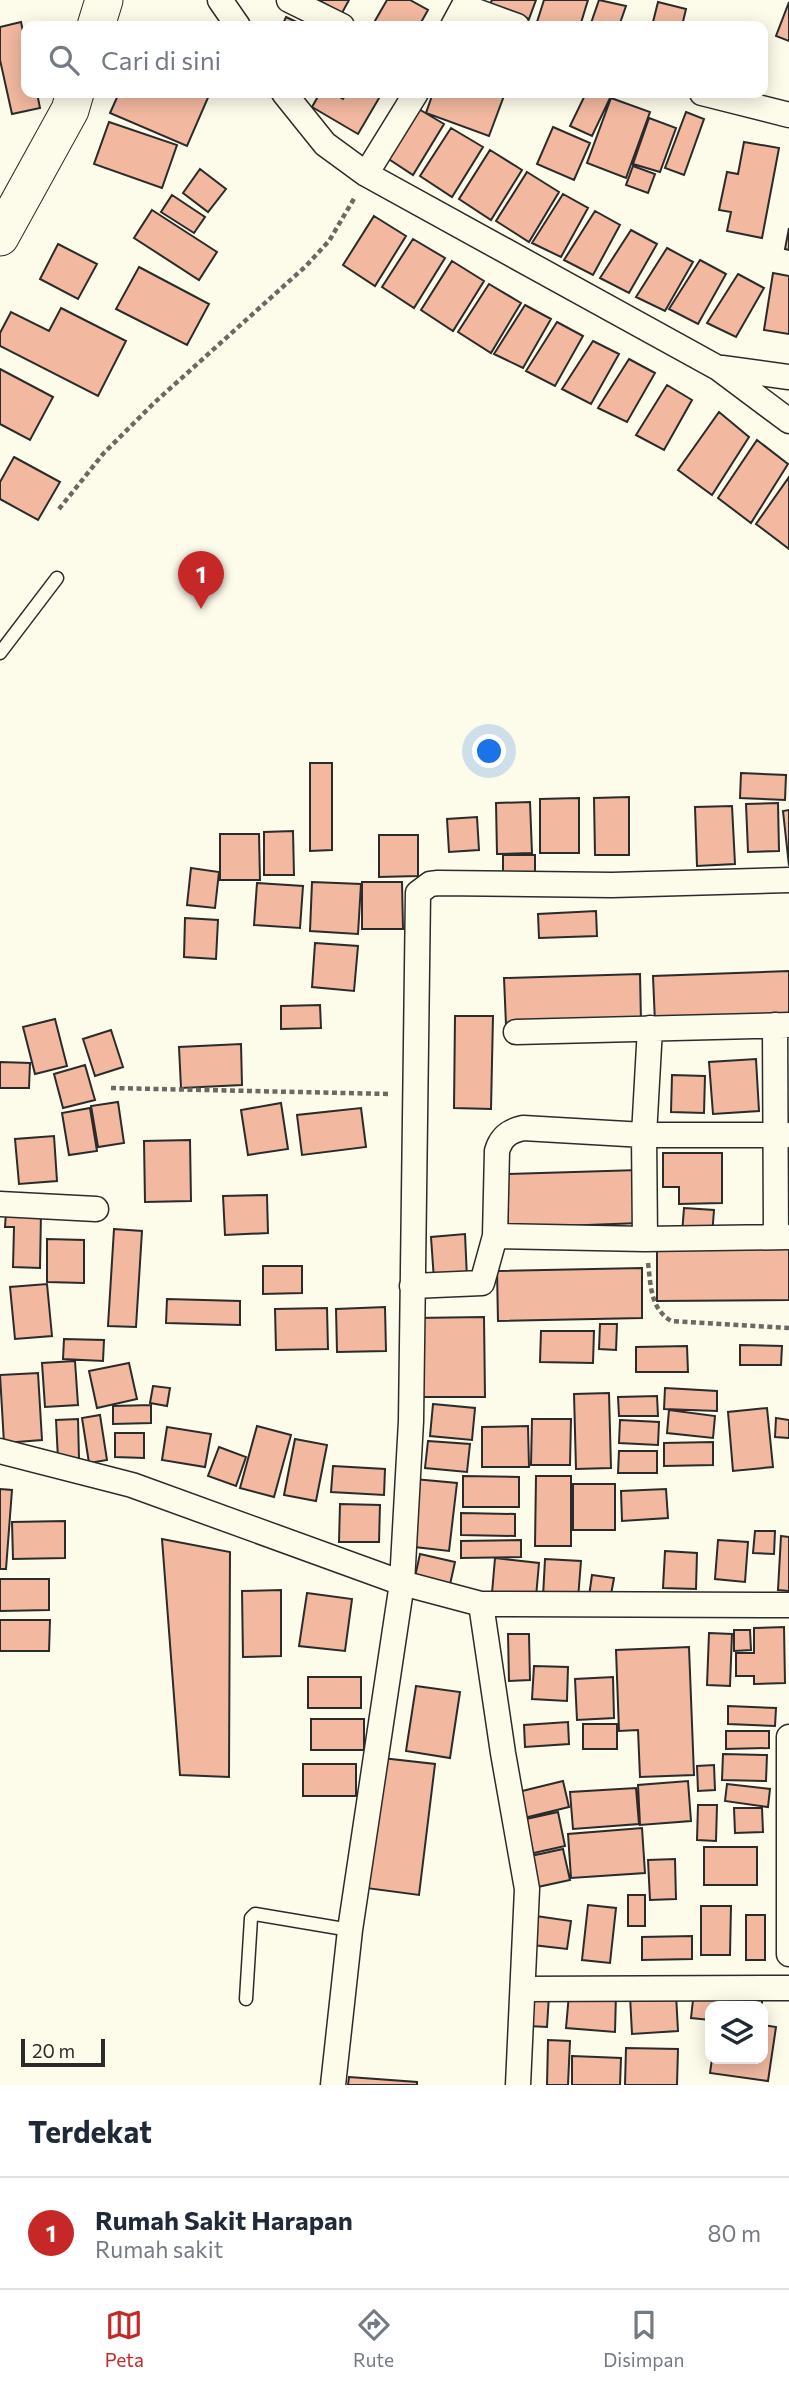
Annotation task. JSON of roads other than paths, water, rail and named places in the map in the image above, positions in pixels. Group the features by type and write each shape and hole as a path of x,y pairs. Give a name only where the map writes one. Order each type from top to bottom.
{"main road":[{"path":"98,21 104,0"},
{"path":"0,237 70,110 74,98"}],"street":[{"path":"220,0 235,21"},
{"path":"289,0 332,21"},
{"path":"462,11 499,21"},
{"path":"288,98 325,144 366,174 718,368 789,421"},
{"path":"366,174 413,98"},
{"path":"723,98 789,114"},
{"path":"718,368 789,377"},
{"path":"333,2085 350,1930 402,1583 411,1421 416,1094 415,900 418,893 430,884 612,885 789,880"},
{"path":"495,1236 645,1239 783,1237 782,1025 516,1032"},
{"path":"645,1239 645,1135 650,1028"},
{"path":"412,1286 482,1283 495,1236 497,1151 505,1136 523,1128 645,1135 781,1136"},
{"path":"0,1204 96,1209"},
{"path":"0,1451 132,1485 402,1583 481,1604 789,1605"},
{"path":"481,1604 527,1889 518,2085"},
{"path":"789,1737 789,1954"},
{"path":"524,1989 789,1988"}],"lane":[{"path":"0,653 57,578"},
{"path":"246,1999 251,1918 255,1914 350,1930"}],"place":[{"name":"Rumah Sakit Harapan","path":"201,609"}]}
